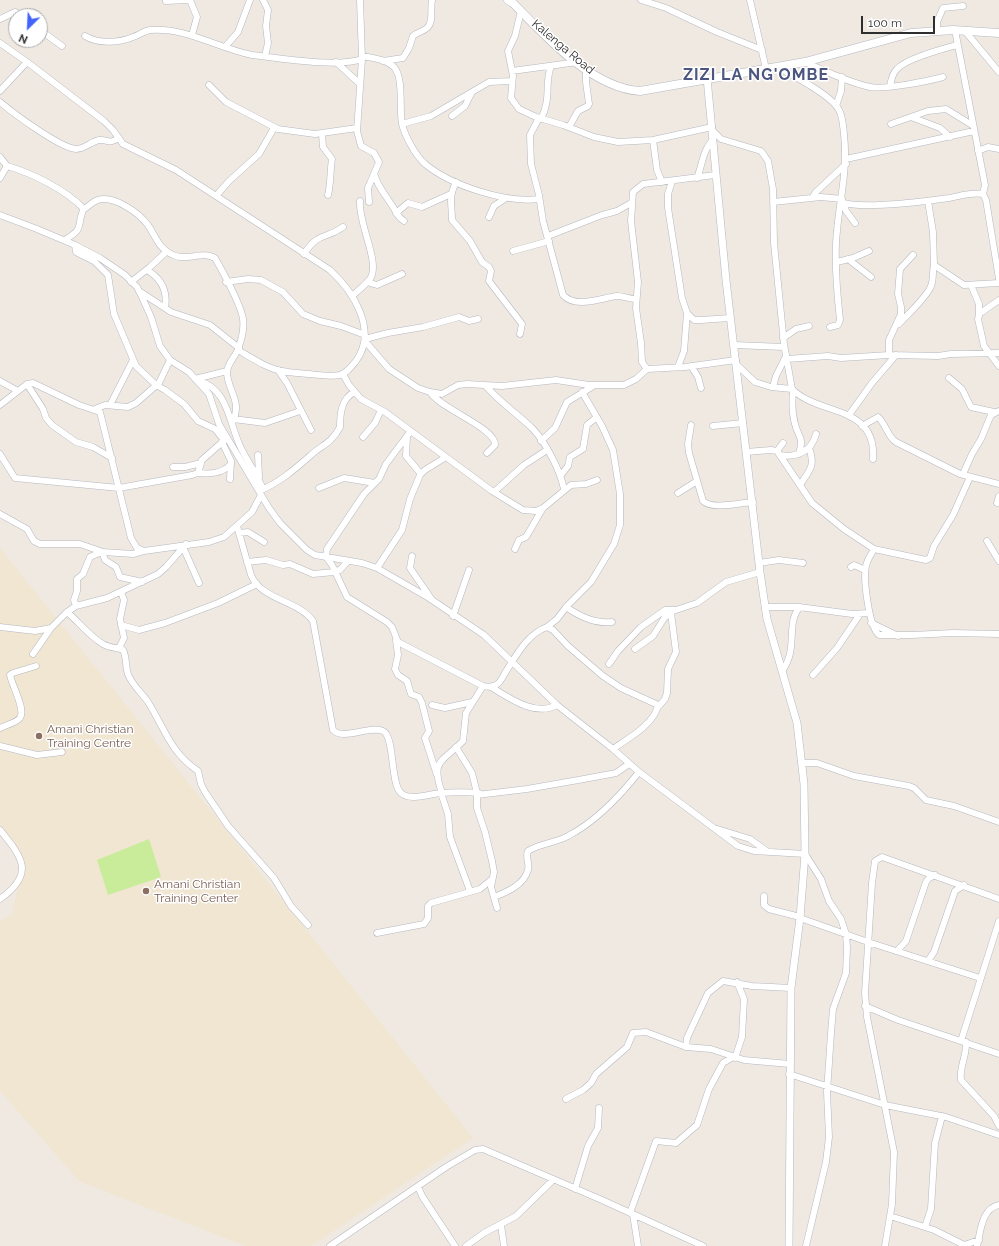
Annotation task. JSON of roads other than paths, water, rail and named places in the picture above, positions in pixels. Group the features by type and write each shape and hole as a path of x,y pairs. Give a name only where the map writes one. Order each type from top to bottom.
{"main road":[{"name":"Kalenga Road","path":"508,0 547,37 586,69 610,83 629,90 651,90 707,78 805,62 891,37 917,32 955,30 999,33"}],"street":[{"path":"166,1 190,0 197,17 192,36"},
{"path":"224,47 238,32 250,0"},
{"path":"263,0 268,10 266,26 268,43 265,56"},
{"path":"360,0 362,58 357,128 358,140 361,146 374,153 378,158 378,166 368,188 369,202"},
{"path":"85,36 91,39 114,42 134,37 150,30 192,36 240,52 265,56 345,63 362,58 383,61 403,58 409,48 413,36 427,28 431,21 430,9 432,0"},
{"path":"641,0 663,7 717,32 762,50"},
{"path":"663,7 666,0"},
{"path":"750,0 766,69"},
{"path":"937,31 939,15 943,8 963,6"},
{"path":"521,11 515,36 508,51 512,71 511,93 514,103 519,109 606,141 629,142 653,140 712,129"},
{"path":"955,30 985,184 983,194 986,200 997,252 999,279"},
{"path":"965,31 999,72"},
{"path":"48,36 62,46"},
{"path":"0,43 104,121 128,147 176,170 330,270 342,282 357,303 365,339 358,358 343,374 330,376 278,370 238,349 210,326 165,308 149,296 139,291"},
{"path":"890,86 899,67 938,50 958,45"},
{"path":"383,61 394,67 398,77 402,124 412,145 424,163 456,182 506,198 522,200 540,199"},
{"path":"0,91 27,62"},
{"path":"336,62 360,84"},
{"path":"512,71 578,62"},
{"path":"805,62 871,87 890,86 943,77"},
{"path":"551,66 549,72 548,102 530,135 529,147 543,221 562,290 566,298 577,303 619,296 636,299"},
{"path":"777,67 809,85 836,106 841,117 846,162 842,201 836,233 840,320 838,325 830,327"},
{"path":"569,127 578,111 590,104 586,82 586,69"},
{"path":"836,106 841,92 842,77"},
{"path":"707,78 715,176 730,318 753,502 760,572 765,607 797,723 802,762 806,831 800,917 792,988 789,1074 789,1246"},
{"path":"402,124 425,119 446,106 471,94 489,82 512,81"},
{"path":"209,85 226,102 274,128 299,134 322,134 357,128"},
{"path":"452,116 461,111 471,94"},
{"path":"0,102 69,148 80,148 99,140 110,143 119,138"},
{"path":"891,124 928,111 946,109 973,128"},
{"path":"912,117 921,122 940,128 950,137"},
{"path":"216,196 235,174 259,154 274,128"},
{"path":"812,198 816,192 846,162 950,137 973,128"},
{"path":"712,129 721,139 761,151 765,156 770,171 773,202 774,243 784,347 793,390 795,422 802,440 799,454"},
{"path":"322,134 323,147 332,159 329,171 330,179 328,195"},
{"path":"653,140 657,170 662,182"},
{"path":"697,178 702,166 706,148 713,140"},
{"path":"978,151 988,147 999,149"},
{"path":"0,157 6,166 22,171 59,190 74,199 84,209"},
{"path":"0,178 6,166"},
{"path":"374,174 381,192 392,204 396,213 404,221"},
{"path":"647,369 642,362 636,299 638,282 631,227 631,203 633,192 643,184 715,176"},
{"path":"672,181 668,194 668,208 682,298 687,313 684,351 678,367"},
{"path":"456,182 451,194 450,202 453,211 452,220 470,242 482,262 491,271 489,281 521,321 522,327 520,334"},
{"path":"396,213 408,203 422,207 451,194"},
{"path":"773,202 812,198 862,205 928,201 983,194"},
{"path":"489,217 494,206 506,198"},
{"path":"65,240 77,232 84,209 94,201 101,199 117,203 135,212 147,224 158,244 166,252 181,258 211,255 217,262 243,319 238,349 229,364 227,371 236,404 232,421"},
{"path":"352,296 367,282 373,273 374,265 359,211 360,201"},
{"path":"842,201 846,211 855,224"},
{"path":"895,327 920,300 926,297 932,285 934,265 933,232 928,201"},
{"path":"513,251 549,239 602,215 617,212 631,203"},
{"path":"0,215 75,245 100,258 131,282 139,291 151,317 160,346 170,360 197,380 212,387 219,393 232,421 240,446 259,477"},
{"path":"304,254 318,238 335,232 343,227"},
{"path":"75,245 76,252 94,261 108,275 114,314 133,360 143,374 156,385 184,404 198,421 218,431 261,492 280,523 303,546 315,555 377,568 433,601 453,616 484,635 557,705 613,749 639,772 710,827 738,846 746,849 768,852 804,854"},
{"path":"837,262 869,251"},
{"path":"131,282 166,252"},
{"path":"849,415 892,355 889,340 901,314 898,294 900,269 913,255"},
{"path":"848,259 871,277"},
{"path":"934,265 961,283 971,285 999,284"},
{"path":"146,270 161,282 166,296 165,308"},
{"path":"367,282 377,285 402,274"},
{"path":"226,282 248,279 261,280 274,286 283,292 303,314 320,321 341,326 365,339 389,369 409,383 430,392 442,394 458,385 508,386 551,380 595,385 629,384 647,369 736,362"},
{"path":"971,285 972,293 979,304 978,316 984,346 999,366"},
{"path":"978,316 999,300"},
{"path":"687,313 694,320 730,318"},
{"path":"365,339 382,334 423,327 459,317 469,321 478,320"},
{"path":"783,338 796,329 809,326"},
{"path":"734,345 784,347"},
{"path":"786,357 828,356 847,358 892,355 938,356 951,354 999,353"},
{"path":"773,387 776,376 786,357"},
{"path":"110,405 133,360"},
{"path":"95,409 110,405 128,406 136,403 156,385 170,360"},
{"path":"736,362 753,380 773,387 793,390 807,401 839,410 849,415 871,436 873,459"},
{"path":"692,366 698,377 701,388"},
{"path":"278,370 287,383 311,430"},
{"path":"197,380 227,371"},
{"path":"343,374 355,392 365,401 381,410 409,434 446,457 494,492 523,510 536,511 543,508 564,489 571,485 586,484 597,480"},
{"path":"949,378 962,389 971,407 997,411"},
{"path":"197,380 208,394 219,424 231,464 230,479"},
{"path":"0,381 18,390"},
{"path":"0,404 27,384 33,383 79,405 95,409 102,415 131,538 137,548 144,551"},
{"path":"27,384 43,409 46,418 52,425 76,442 93,447 112,458"},
{"path":"485,385 534,431 561,475 564,489"},
{"path":"541,441 555,428 566,404 582,392 595,385"},
{"path":"261,492 276,483 333,439 340,428 339,416 343,404 349,395 355,392"},
{"path":"430,392 438,402 481,428 493,438 495,445 487,453"},
{"path":"491,687 499,683 512,662 533,635 557,619 566,607 593,579 614,544 620,525 620,494 616,460 610,440 582,392"},
{"path":"363,437 375,423 381,410"},
{"path":"232,421 265,422 300,411"},
{"path":"963,474 972,454 981,440 991,414 997,411"},
{"path":"561,475 568,466 570,458 582,449 587,425 597,417"},
{"path":"862,426 878,417 886,426 890,437 896,442 970,477 999,484"},
{"path":"713,426 743,423"},
{"path":"691,425 688,444 701,497 706,504 715,506 753,502"},
{"path":"409,434 406,456 421,474"},
{"path":"409,434 386,464 375,483 364,494 329,546 326,557 347,597 387,622 393,630 398,655 395,669 398,675 407,682 411,694 419,697 422,703 429,731 425,738 448,814 450,837 470,892"},
{"path":"746,452 771,450 792,456 809,448 816,434"},
{"path":"198,473 201,463 210,452 224,440"},
{"path":"778,453 783,443"},
{"path":"800,486 810,473 812,458 809,448"},
{"path":"494,492 524,465 547,450"},
{"path":"778,453 812,503 825,514 874,549 926,560 930,558 934,546 953,515 970,477"},
{"path":"0,454 15,478 119,488 178,479 198,473 220,472 225,470 231,464"},
{"path":"0,514 27,529 34,541 40,544 80,544 101,552 133,554 217,540 230,533 252,512 261,492 258,455"},
{"path":"377,568 402,530 410,499 421,474 446,457"},
{"path":"173,467 185,467 201,463"},
{"path":"319,488 340,479 375,483"},
{"path":"678,493 697,481"},
{"path":"997,503 999,496"},
{"path":"515,549 519,540 526,537 531,528 537,522 543,508"},
{"path":"237,526 250,575 257,584 268,592 301,609 313,621 333,730 341,734 379,729 389,735 391,759 399,792 413,797 441,793 478,793 527,789 616,773 629,764"},
{"path":"239,533 248,532 264,542"},
{"path":"987,541 999,561"},
{"path":"33,654 51,628 67,612 76,606 100,600 142,582 162,570 185,546"},
{"path":"185,546 199,583"},
{"path":"874,549 868,559 865,570 871,623 875,632 879,635 898,636 952,633 999,634"},
{"path":"101,552 105,560 116,567 120,577 142,582"},
{"path":"76,606 74,600 77,591 77,578 83,574 90,557 101,552"},
{"path":"412,556 410,568 426,588 433,601"},
{"path":"247,562 266,560 284,565 290,564 312,574 340,570 348,561"},
{"path":"759,563 779,560 804,563"},
{"path":"851,567 854,565 865,570"},
{"path":"453,616 469,570"},
{"path":"635,649 653,636 664,619 673,611 697,603 726,582 760,572"},
{"path":"121,625 139,630 165,623 218,603 257,584"},
{"path":"119,648 124,638 121,625 121,615 124,602 121,592"},
{"path":"566,607 594,621 605,623 612,622"},
{"path":"765,607 800,607 860,614 869,613"},
{"path":"782,671 792,650 793,617 800,607"},
{"path":"609,664 618,651 641,627 665,610 673,611"},
{"path":"613,749 641,730 667,693 668,669 676,652 673,611"},
{"path":"67,612 101,643 113,649 119,648 125,653 128,673 168,736 170,744 180,756 198,771 200,784 228,826 274,878 291,906 308,925"},
{"path":"813,674 837,648 860,614"},
{"path":"547,627 553,630 568,646 603,676 627,690 657,704 658,706"},
{"path":"0,628 35,630 51,628"},
{"path":"396,640 483,686 491,687 510,699 543,709 557,705"},
{"path":"0,728 20,718 22,711 10,676 13,673 36,666"},
{"path":"436,775 442,759 463,739 465,717 472,702 483,686"},
{"path":"432,705 445,708 472,702"},
{"path":"0,746 37,755 62,752"},
{"path":"456,747 472,773 478,793 476,804 490,848 493,869 491,887 497,908"},
{"path":"802,762 817,763 876,781 909,786 914,788 926,800 954,806 999,822"},
{"path":"494,897 510,890 524,877 528,870 526,859 528,851 569,836 592,820 626,788 639,772"},
{"path":"710,827 750,839 768,852"},
{"path":"0,830 17,856 22,866 23,874 17,883 0,899"},
{"path":"804,854 821,880 829,901 841,919 846,934 847,966 843,984 833,1009 828,1085 829,1137 819,1195 806,1246"},
{"path":"885,1246 890,1216 894,1157 866,1006 865,972 872,883 876,860 882,857 998,897"},
{"path":"897,951 906,941 928,878 935,875"},
{"path":"377,933 424,924 428,918 428,906 431,903 470,892 487,885 492,878"},
{"path":"928,960 934,952 955,891 964,885"},
{"path":"764,896 764,905 769,909 800,917 822,927 980,978"},
{"path":"999,921 980,978 963,1042 966,1051 960,1073 961,1080 994,1116 999,1126"},
{"path":"686,1048 687,1038 710,990 723,981 737,982 752,986 792,988"},
{"path":"638,1246 631,1214 656,1141 676,1143 696,1127 709,1089 723,1063 734,1058 742,1037 744,999 737,982"},
{"path":"866,1006 898,1020 999,1054"},
{"path":"566,1099 583,1090 591,1083 596,1074 627,1047 633,1033 646,1032 686,1048 711,1049 734,1058 749,1061 790,1064"},
{"path":"789,1074 828,1085 884,1105 942,1116 999,1135"},
{"path":"575,1189 588,1146 598,1128 599,1108"},
{"path":"925,1227 931,1209 935,1143 942,1116"},
{"path":"330,1246 468,1153 479,1149 491,1152 702,1246"},
{"path":"466,1246 484,1233 501,1225 524,1210 553,1180"},
{"path":"418,1186 422,1196 455,1246"},
{"path":"890,1216 925,1227 964,1245 978,1243 986,1213 999,1205"},
{"path":"501,1225 504,1246"}],"place":[{"name":"Amani Christian Training Centre","path":"39,736"},
{"name":"Amani Christian Training Center","path":"146,891"}],"district":[{"name":"ZIZI LA NG'OMBE","path":"756,75"}]}
